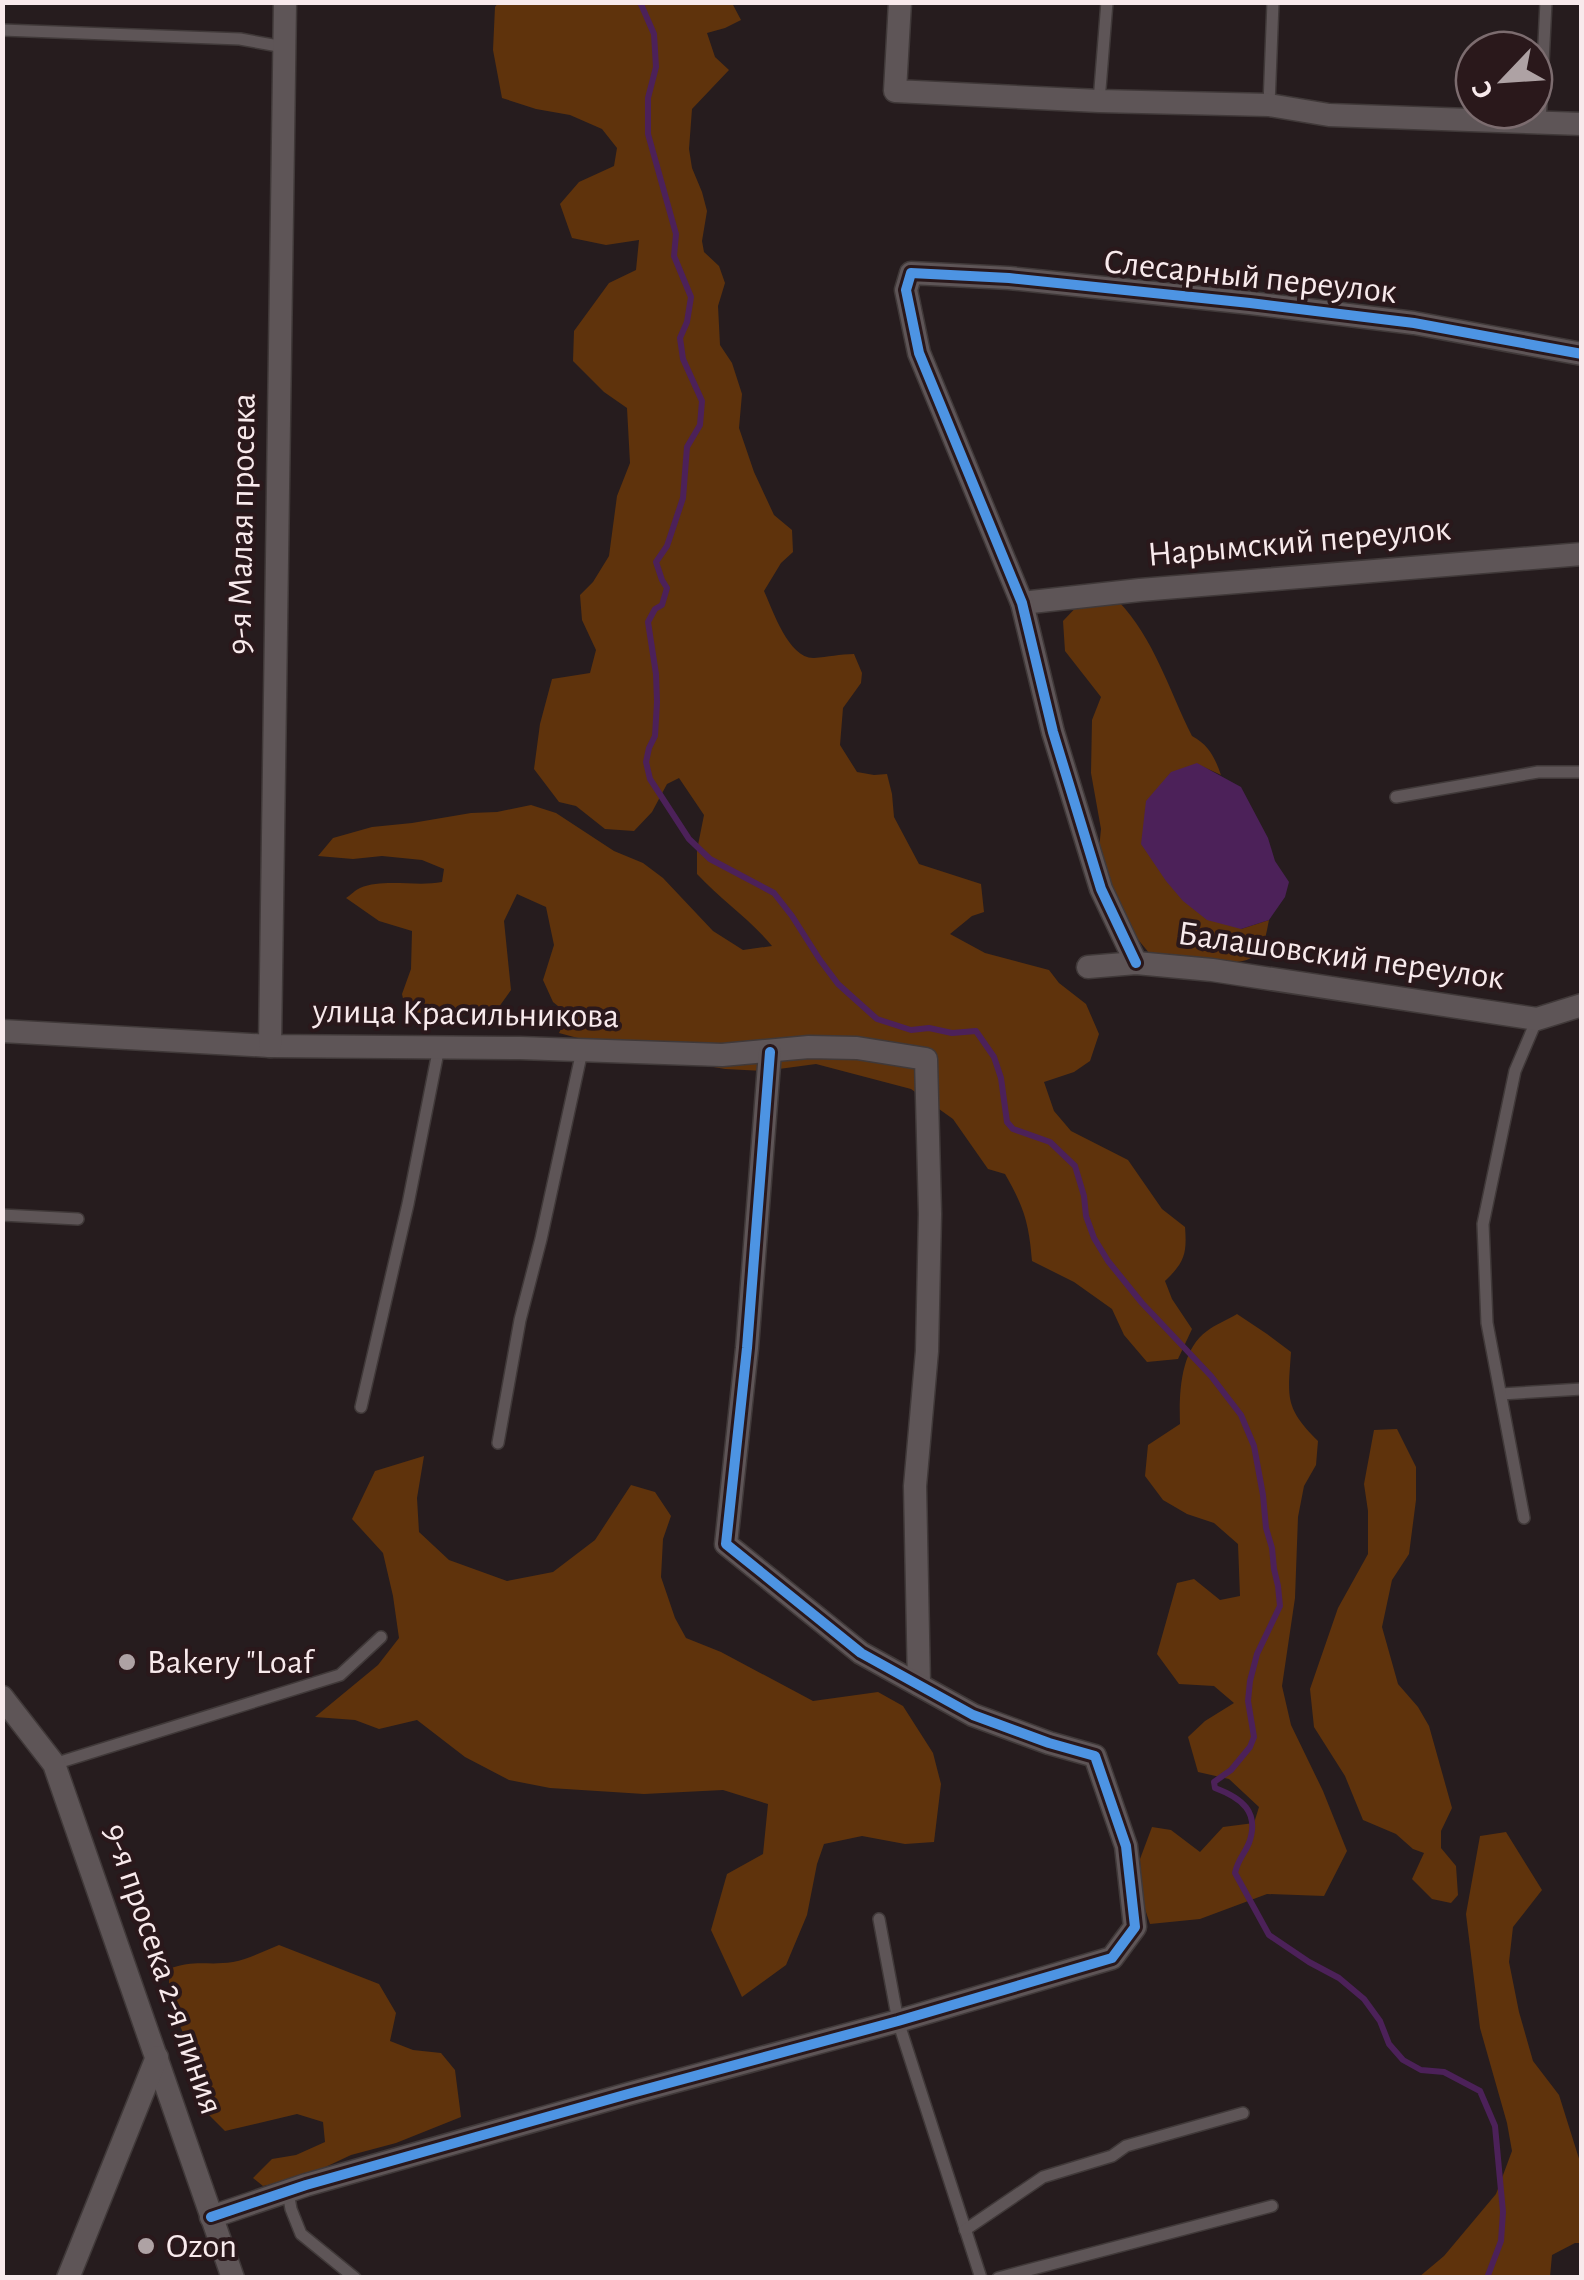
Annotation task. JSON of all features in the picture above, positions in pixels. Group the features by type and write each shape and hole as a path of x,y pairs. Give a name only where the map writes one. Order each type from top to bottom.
{"street":[{"name":"9-я Малая просека","path":"270,1046 285,2"},
{"path":"900,2 895,91 1269,106 1330,115 1454,120"},
{"path":"1554,124 1582,124"},
{"name":"Слесарный переулок","path":"1022,603 919,353 906,290 911,273 1009,278 1250,303 1414,323 1582,354"},
{"name":"Нарымский переулок","path":"1022,603 1159,588 1582,554"},
{"path":"1022,603 1053,732 1101,889 1136,963"},
{"name":"Балашовский переулок","path":"1088,967 1136,963 1212,970 1537,1019 1582,1005"},
{"name":"улица Красильникова","path":"2,1031 270,1046 722,1055 809,1047 857,1048 926,1059 930,1214 927,1351 915,1486 919,1685"},
{"path":"211,2218 325,2180 1112,1958 1135,1927 1126,1846 1095,1756 973,1715 861,1653 726,1544 747,1348 770,1052"},
{"name":"9-я просека 2-я линия","path":"2,1697 54,1764 233,2278"},
{"path":"68,2278 157,2057"}],"lane":[{"path":"1099,101 1107,2"},
{"path":"1269,106 1273,2"},
{"path":"1545,30 1546,2"},
{"path":"2,30 240,39 284,47"},
{"path":"1396,797 1538,772 1582,772"},
{"path":"1524,1518 1487,1324 1483,1224 1514,1071 1537,1019"},
{"path":"360,1407 440,1047"},
{"path":"498,1443 520,1320 582,1051"},
{"path":"2,1215 78,1219"},
{"path":"1501,1394 1582,1388"},
{"path":"54,1764 340,1675 381,1638"},
{"path":"879,1919 898,2021 981,2278"},
{"path":"965,2230 1043,2177 1112,2156 1126,2146 1243,2113"},
{"path":"288,2192 301,2234 355,2278"},
{"path":"998,2278 1272,2206"}],"shaded area":[{"path":"498,3 732,3 741,20 707,33 715,57 729,70 692,109 689,149 707,211 704,252 719,266 725,283 718,306 720,345 732,363 742,394 739,428 774,515 792,530 793,552 781,563 764,591 783,632 797,651 814,658 854,654 862,673 861,683 843,708 840,745 857,772 887,774 894,817 919,864 981,884 984,912 972,916 950,934 985,953 1049,970 1086,1004 1099,1034 1090,1061 1074,1072 1044,1082 1054,1111 1071,1131 1128,1160 1162,1209 1185,1227 1183,1257 1165,1281 1192,1329 1178,1359 1147,1362 1124,1335 1112,1309 1074,1282 1032,1261 1025,1216 1005,1174 988,1169 953,1119 911,1089 816,1064 764,1071 725,1069 634,1053 559,1033 568,1014 553,1002 543,980 554,945 546,907 517,894 504,921 511,990 496,1011 461,1015 406,1012 402,994 411,969 412,931 379,921 346,898 369,885 442,882 444,869 422,860 318,856 333,838 372,827 531,805 556,813 614,851 643,863 663,878 713,931 743,950 772,946 697,874 704,815 679,778 667,784 652,812 634,831 605,829 576,806 559,802 534,769 552,679 590,673 596,650 582,620 580,595 609,556 617,496 630,463 627,408 604,392 573,361 574,331 609,283 636,270 639,240 606,245 572,238 560,204 579,182 614,166 617,148 602,129 570,115 502,98 493,50"},
{"path":"1084,599 1118,601 1131,616 1151,648 1192,736 1207,748 1216,763 1221,775 1197,764 1241,929 1269,920 1263,945 1245,961 1154,959 1136,937 1106,874 1099,849 1101,829 1091,773 1092,720 1101,697 1065,651 1063,621"},
{"path":"1197,763 1241,787 1268,838 1275,861 1289,882 1285,897 1269,920 1241,929 1207,920 1183,901 1141,844 1146,801 1171,772"},
{"path":"1237,1314 1291,1352 1291,1401 1299,1419 1318,1441 1316,1465 1304,1486 1298,1517 1295,1598 1282,1686 1291,1725 1347,1851 1324,1896 1267,1894 1200,1919 1150,1924 1142,1900 1140,1859 1152,1827 1171,1830 1200,1852 1223,1827 1254,1823 1259,1807 1229,1779 1198,1772 1188,1737 1234,1703 1214,1686 1179,1684 1157,1654 1177,1583 1194,1579 1220,1600 1240,1596 1238,1544 1214,1523 1163,1500 1145,1476 1148,1445 1180,1424 1181,1386 1191,1349 1207,1331"},
{"path":"1397,1429 1416,1467 1416,1500 1409,1554 1392,1580 1382,1627 1398,1684 1429,1726 1452,1808 1441,1831 1441,1848 1456,1866 1458,1895 1451,1903 1432,1899 1412,1879 1424,1853 1396,1834 1363,1820 1345,1776 1314,1727 1310,1689 1338,1608 1368,1554 1364,1484 1374,1430"},
{"path":"424,1456 417,1498 419,1532 449,1560 507,1581 553,1572 595,1540 631,1485 655,1492 671,1516 663,1539 661,1577 686,1638 721,1652 813,1701 878,1692 903,1706 933,1753 941,1784 934,1842 905,1844 862,1836 824,1844 807,1915 786,1965 742,1997 711,1930 727,1874 763,1854 768,1804 723,1790 644,1794 550,1788 509,1780 465,1757 417,1720 379,1729 355,1720 315,1717 378,1665 399,1638 383,1553 352,1519 375,1471"},
{"path":"1506,1832 1542,1890 1513,1927 1509,1962 1533,2061 1559,2095 1581,2165 1581,2243 1552,2255 1550,2277 1419,2277 1444,2256 1496,2194 1512,2151 1480,2028 1466,1914 1480,1836"},
{"path":"279,1945 379,1984 396,2013 390,2041 413,2050 441,2053 455,2070 461,2117 396,2143 351,2155 302,2178 263,2186 253,2178 272,2159 296,2155 325,2142 323,2122 297,2114 225,2131 209,2115 207,2093 169,1998 169,1969 186,1964 233,1962"}],"waterway":[{"path":"640,2 654,34 656,67 648,98 648,134 676,234 674,256 691,297 680,338 683,359 702,401 700,425 687,447 683,498 667,546 656,562 667,588 662,605 648,622 657,702 655,736 646,762 650,779 689,839 710,859 774,893 838,984 877,1019 911,1030 976,1031 994,1057 1007,1122 1013,1129 1050,1142 1075,1166 1086,1216 1108,1261 1241,1415 1254,1446 1280,1606 1257,1654 1250,1681 1248,1701 1254,1737 1231,1770 1214,1782 1215,1788 1241,1802 1252,1823 1249,1843 1235,1873 1269,1935 1339,1978 1364,1999 1380,2021 1389,2044 1403,2060 1421,2070 1444,2072 1480,2091 1495,2126 1503,2212 1501,2241 1487,2278"}],"cycle path":[{"path":"1136,963 1101,889 1053,732 1022,603 919,353 906,290 911,273 1009,278 1250,303 1414,323 1582,354"},
{"path":"211,2217 306,2185 1112,1958 1135,1927 1126,1846 1095,1756 973,1715 861,1653 726,1544 747,1348 770,1052"}],"place":[{"name":"Bakery \"Loaf","path":"127,1662"},
{"name":"Ozon","path":"146,2246"}]}
